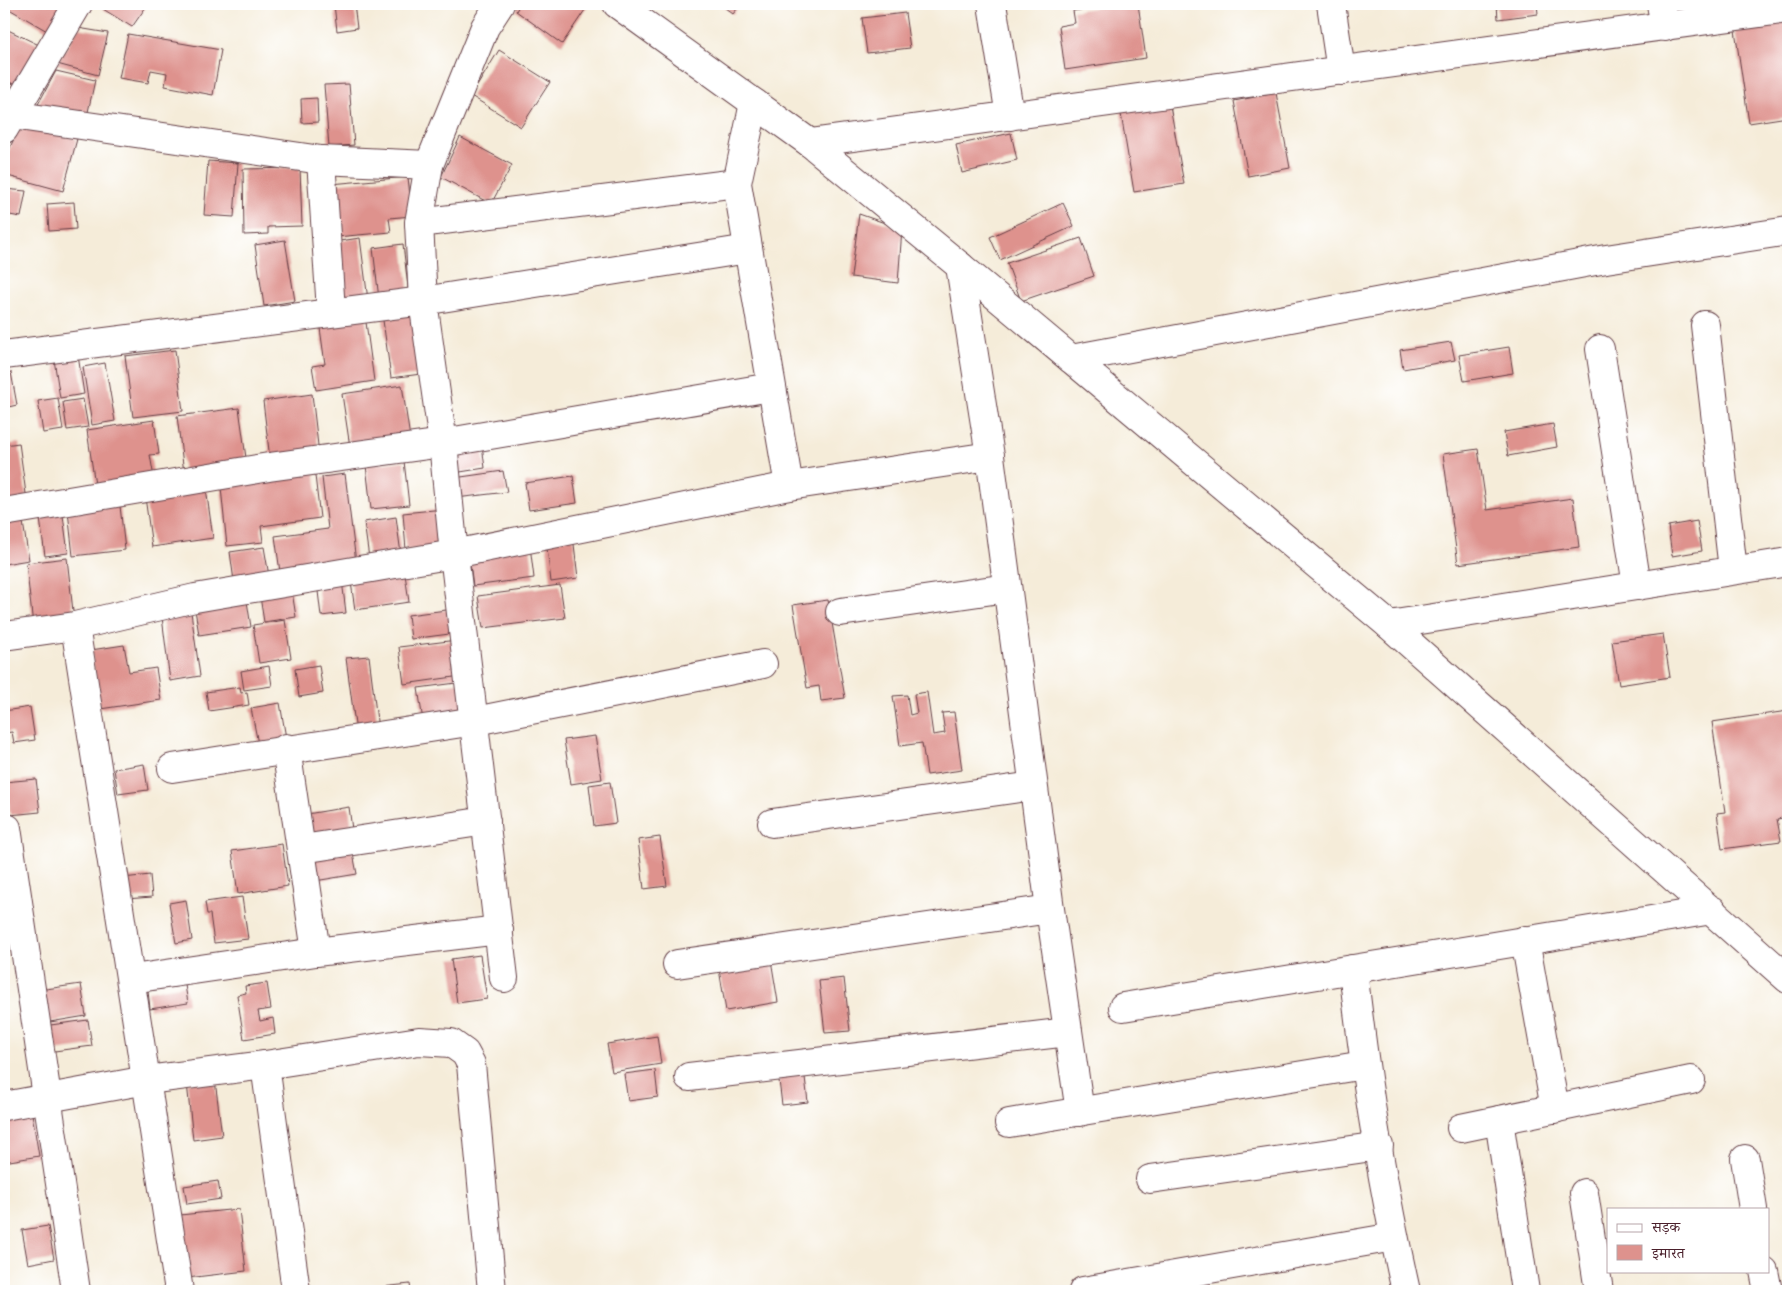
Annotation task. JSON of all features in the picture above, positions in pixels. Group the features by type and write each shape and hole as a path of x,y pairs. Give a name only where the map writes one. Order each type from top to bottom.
{"street":[{"path":"78,4 8,122 320,160 429,165"},
{"path":"500,4 485,27 429,165 419,223 423,301 443,442 454,554 504,978"},
{"path":"617,4 810,143 960,266 1389,624 1788,979"},
{"path":"992,4 1010,116"},
{"path":"1332,4 1341,71"},
{"path":"810,143 1341,71 1663,15 1788,9"},
{"path":"754,103 737,183 789,486"},
{"path":"320,160 331,311"},
{"path":"419,223 737,183"},
{"path":"1071,359 1606,259 1788,231"},
{"path":"4,355 331,311 423,301 748,249"},
{"path":"960,266 990,456 1033,786 1080,1112"},
{"path":"1705,325 1733,570"},
{"path":"1600,349 1637,586"},
{"path":"4,512 269,467 443,442 771,387"},
{"path":"4,636 75,626 196,598 454,554 789,486 990,456"},
{"path":"1389,624 1788,562"},
{"path":"840,612 1007,588"},
{"path":"75,626 132,979 179,1291"},
{"path":"172,768 286,748 475,720 764,664"},
{"path":"286,748 316,952"},
{"path":"772,823 1033,786"},
{"path":"302,849 486,821"},
{"path":"7,828 76,1291"},
{"path":"678,964 1050,909"},
{"path":"1123,1007 1712,910"},
{"path":"132,979 316,952 499,930"},
{"path":"1525,940 1555,1109"},
{"path":"1353,969 1364,1065 1394,1237 1406,1291"},
{"path":"689,1077 1068,1032"},
{"path":"4,1106 48,1100 147,1080 264,1065 419,1041 451,1043 465,1053 471,1064 474,1080 492,1291"},
{"path":"264,1065 296,1291"},
{"path":"1009,1123 1364,1065"},
{"path":"1461,1128 1691,1080"},
{"path":"1499,1120 1525,1291"},
{"path":"1150,1179 1379,1146"},
{"path":"1745,1159 1753,1208"},
{"path":"1584,1193 1599,1291"},
{"path":"1084,1291 1394,1237"},
{"path":"1764,1272 1768,1291"}],"building":[{"path":"4,4 72,4 54,35 4,6"},
{"path":"106,4 148,4 132,27 103,9"},
{"path":"334,4 354,4 357,28 337,31"},
{"path":"520,4 589,4 562,44 516,11"},
{"path":"720,4 741,4 733,14"},
{"path":"1121,4 1138,4 1146,58 1065,70 1059,26 1075,23 1073,11"},
{"path":"1497,4 1537,4 1538,14 1498,19"},
{"path":"905,13 910,48 867,53 862,18"},
{"path":"1788,22 1788,117 1749,123 1735,30"},
{"path":"4,28 41,46 17,86 4,79"},
{"path":"78,28 108,33 98,75 57,64"},
{"path":"128,34 221,50 213,95 165,86 167,73 151,70 148,83 119,78"},
{"path":"499,50 550,82 521,127 471,96"},
{"path":"56,71 95,80 86,121 35,110"},
{"path":"349,84 354,145 329,147 324,85"},
{"path":"4,85 12,89 4,107"},
{"path":"1276,93 1290,168 1248,176 1234,101"},
{"path":"317,98 318,122 302,123 301,99"},
{"path":"1169,100 1184,184 1134,192 1120,108"},
{"path":"20,125 77,139 63,191 4,175 4,161"},
{"path":"1011,133 1017,160 962,173 956,145"},
{"path":"460,137 512,165 491,204 441,177"},
{"path":"208,161 238,163 234,217 204,215"},
{"path":"300,168 302,226 268,227 268,234 244,235 243,169"},
{"path":"408,177 412,216 389,218 391,232 336,237 331,184"},
{"path":"4,189 26,191 21,217 4,214"},
{"path":"74,202 76,229 49,231 47,204"},
{"path":"1063,203 1074,226 1000,260 990,237"},
{"path":"859,214 902,229 898,283 851,277"},
{"path":"360,238 368,300 340,304 333,242"},
{"path":"1081,238 1094,276 1021,301 1007,263"},
{"path":"285,240 295,301 264,306 255,245"},
{"path":"403,244 409,296 379,299 373,248"},
{"path":"412,309 421,374 391,378 382,313"},
{"path":"365,315 374,381 316,390 312,366 325,364 319,321"},
{"path":"1451,342 1455,360 1403,369 1400,350"},
{"path":"1509,347 1513,373 1464,381 1459,355"},
{"path":"77,349 84,394 60,398 53,353"},
{"path":"175,350 183,411 133,417 125,356"},
{"path":"105,363 115,421 92,425 83,367"},
{"path":"11,372 17,405 4,408 4,373"},
{"path":"402,385 410,438 350,447 342,394"},
{"path":"312,394 319,454 270,459 263,401"},
{"path":"58,398 63,430 43,433 38,401"},
{"path":"83,399 88,427 67,430 63,402"},
{"path":"239,408 247,465 184,473 177,416"},
{"path":"154,420 159,454 150,455 155,483 96,492 87,430"},
{"path":"1553,424 1557,447 1508,456 1504,432"},
{"path":"19,443 27,501 4,504 4,445"},
{"path":"482,446 485,468 454,473 451,451"},
{"path":"1478,449 1487,510 1573,498 1579,547 1458,564 1443,454"},
{"path":"404,461 409,505 371,509 366,465"},
{"path":"314,467 320,518 261,526 263,542 227,546 220,478"},
{"path":"503,471 507,492 456,498 454,478"},
{"path":"345,474 356,562 280,572 275,536 328,529 322,477"},
{"path":"573,476 577,503 529,510 525,483"},
{"path":"206,488 213,538 152,547 145,497"},
{"path":"120,506 125,550 73,556 68,511"},
{"path":"62,508 68,553 45,556 39,511"},
{"path":"444,509 448,547 406,550 403,513"},
{"path":"22,516 29,560 4,564 4,518"},
{"path":"396,517 401,554 369,558 364,522"},
{"path":"1697,521 1702,551 1672,556 1668,526"},
{"path":"573,536 578,578 551,582 546,539"},
{"path":"530,546 534,578 473,586 469,555"},
{"path":"264,547 269,576 234,581 230,552"},
{"path":"67,558 74,620 33,625 26,563"},
{"path":"404,567 409,602 355,610 350,575"},
{"path":"342,580 346,613 321,616 317,583"},
{"path":"291,585 296,617 264,622 259,590"},
{"path":"560,585 565,618 483,628 478,596"},
{"path":"246,595 251,627 199,635 194,603"},
{"path":"828,600 845,698 821,701 819,686 807,688 793,605"},
{"path":"190,605 200,676 170,681 161,609"},
{"path":"454,609 457,633 411,639 408,615"},
{"path":"285,620 291,658 259,663 253,625"},
{"path":"1663,634 1670,677 1619,685 1612,641"},
{"path":"457,640 461,676 404,684 399,647"},
{"path":"124,645 129,672 156,668 161,700 100,709 91,650"},
{"path":"369,656 378,729 356,732 346,658"},
{"path":"319,665 323,693 299,697 295,669"},
{"path":"269,666 272,686 244,690 241,671"},
{"path":"464,682 468,714 423,721 418,688"},
{"path":"240,687 241,693 247,692 249,705 209,711 206,692"},
{"path":"927,692 933,735 945,733 942,713 954,712 962,770 927,775 922,743 900,746 893,696 907,695 910,715 917,713 914,694"},
{"path":"280,703 287,744 259,749 251,708"},
{"path":"30,707 35,740 14,743 12,732 4,733 4,711"},
{"path":"1788,711 1788,817 1777,819 1781,841 1722,849 1717,813 1725,812 1712,722"},
{"path":"595,736 602,779 571,784 564,740"},
{"path":"144,764 148,790 118,794 114,769"},
{"path":"36,779 40,812 10,815 8,793 4,793 4,782"},
{"path":"610,782 616,823 594,826 589,785"},
{"path":"349,807 353,837 311,843 307,814"},
{"path":"660,837 667,886 644,889 638,840"},
{"path":"282,844 288,886 238,894 232,851"},
{"path":"352,848 357,874 315,881 310,855"},
{"path":"150,875 152,897 126,899 123,878"},
{"path":"242,897 248,939 214,943 210,914 207,914 205,902"},
{"path":"186,900 192,940 176,943 169,903"},
{"path":"770,954 778,1002 726,1011 718,963"},
{"path":"480,955 487,999 457,1003 451,959"},
{"path":"844,978 850,1031 825,1033 819,981"},
{"path":"267,983 271,1009 258,1011 260,1021 273,1018 275,1034 244,1039 237,995 246,993 245,986"},
{"path":"81,984 86,1016 44,1023 39,990"},
{"path":"185,985 188,1003 150,1009 148,991"},
{"path":"88,1020 92,1046 47,1052 43,1026"},
{"path":"657,1036 661,1064 612,1072 607,1044"},
{"path":"804,1069 808,1102 782,1105 778,1072"},
{"path":"655,1070 658,1097 628,1101 624,1074"},
{"path":"215,1080 222,1136 193,1140 187,1083"},
{"path":"31,1108 39,1156 4,1162 4,1112"},
{"path":"218,1181 221,1199 187,1204 184,1186"},
{"path":"239,1209 246,1271 187,1278 180,1215"},
{"path":"48,1226 54,1259 28,1264 22,1230"},
{"path":"410,1284 411,1291 372,1291 372,1288"}]}
